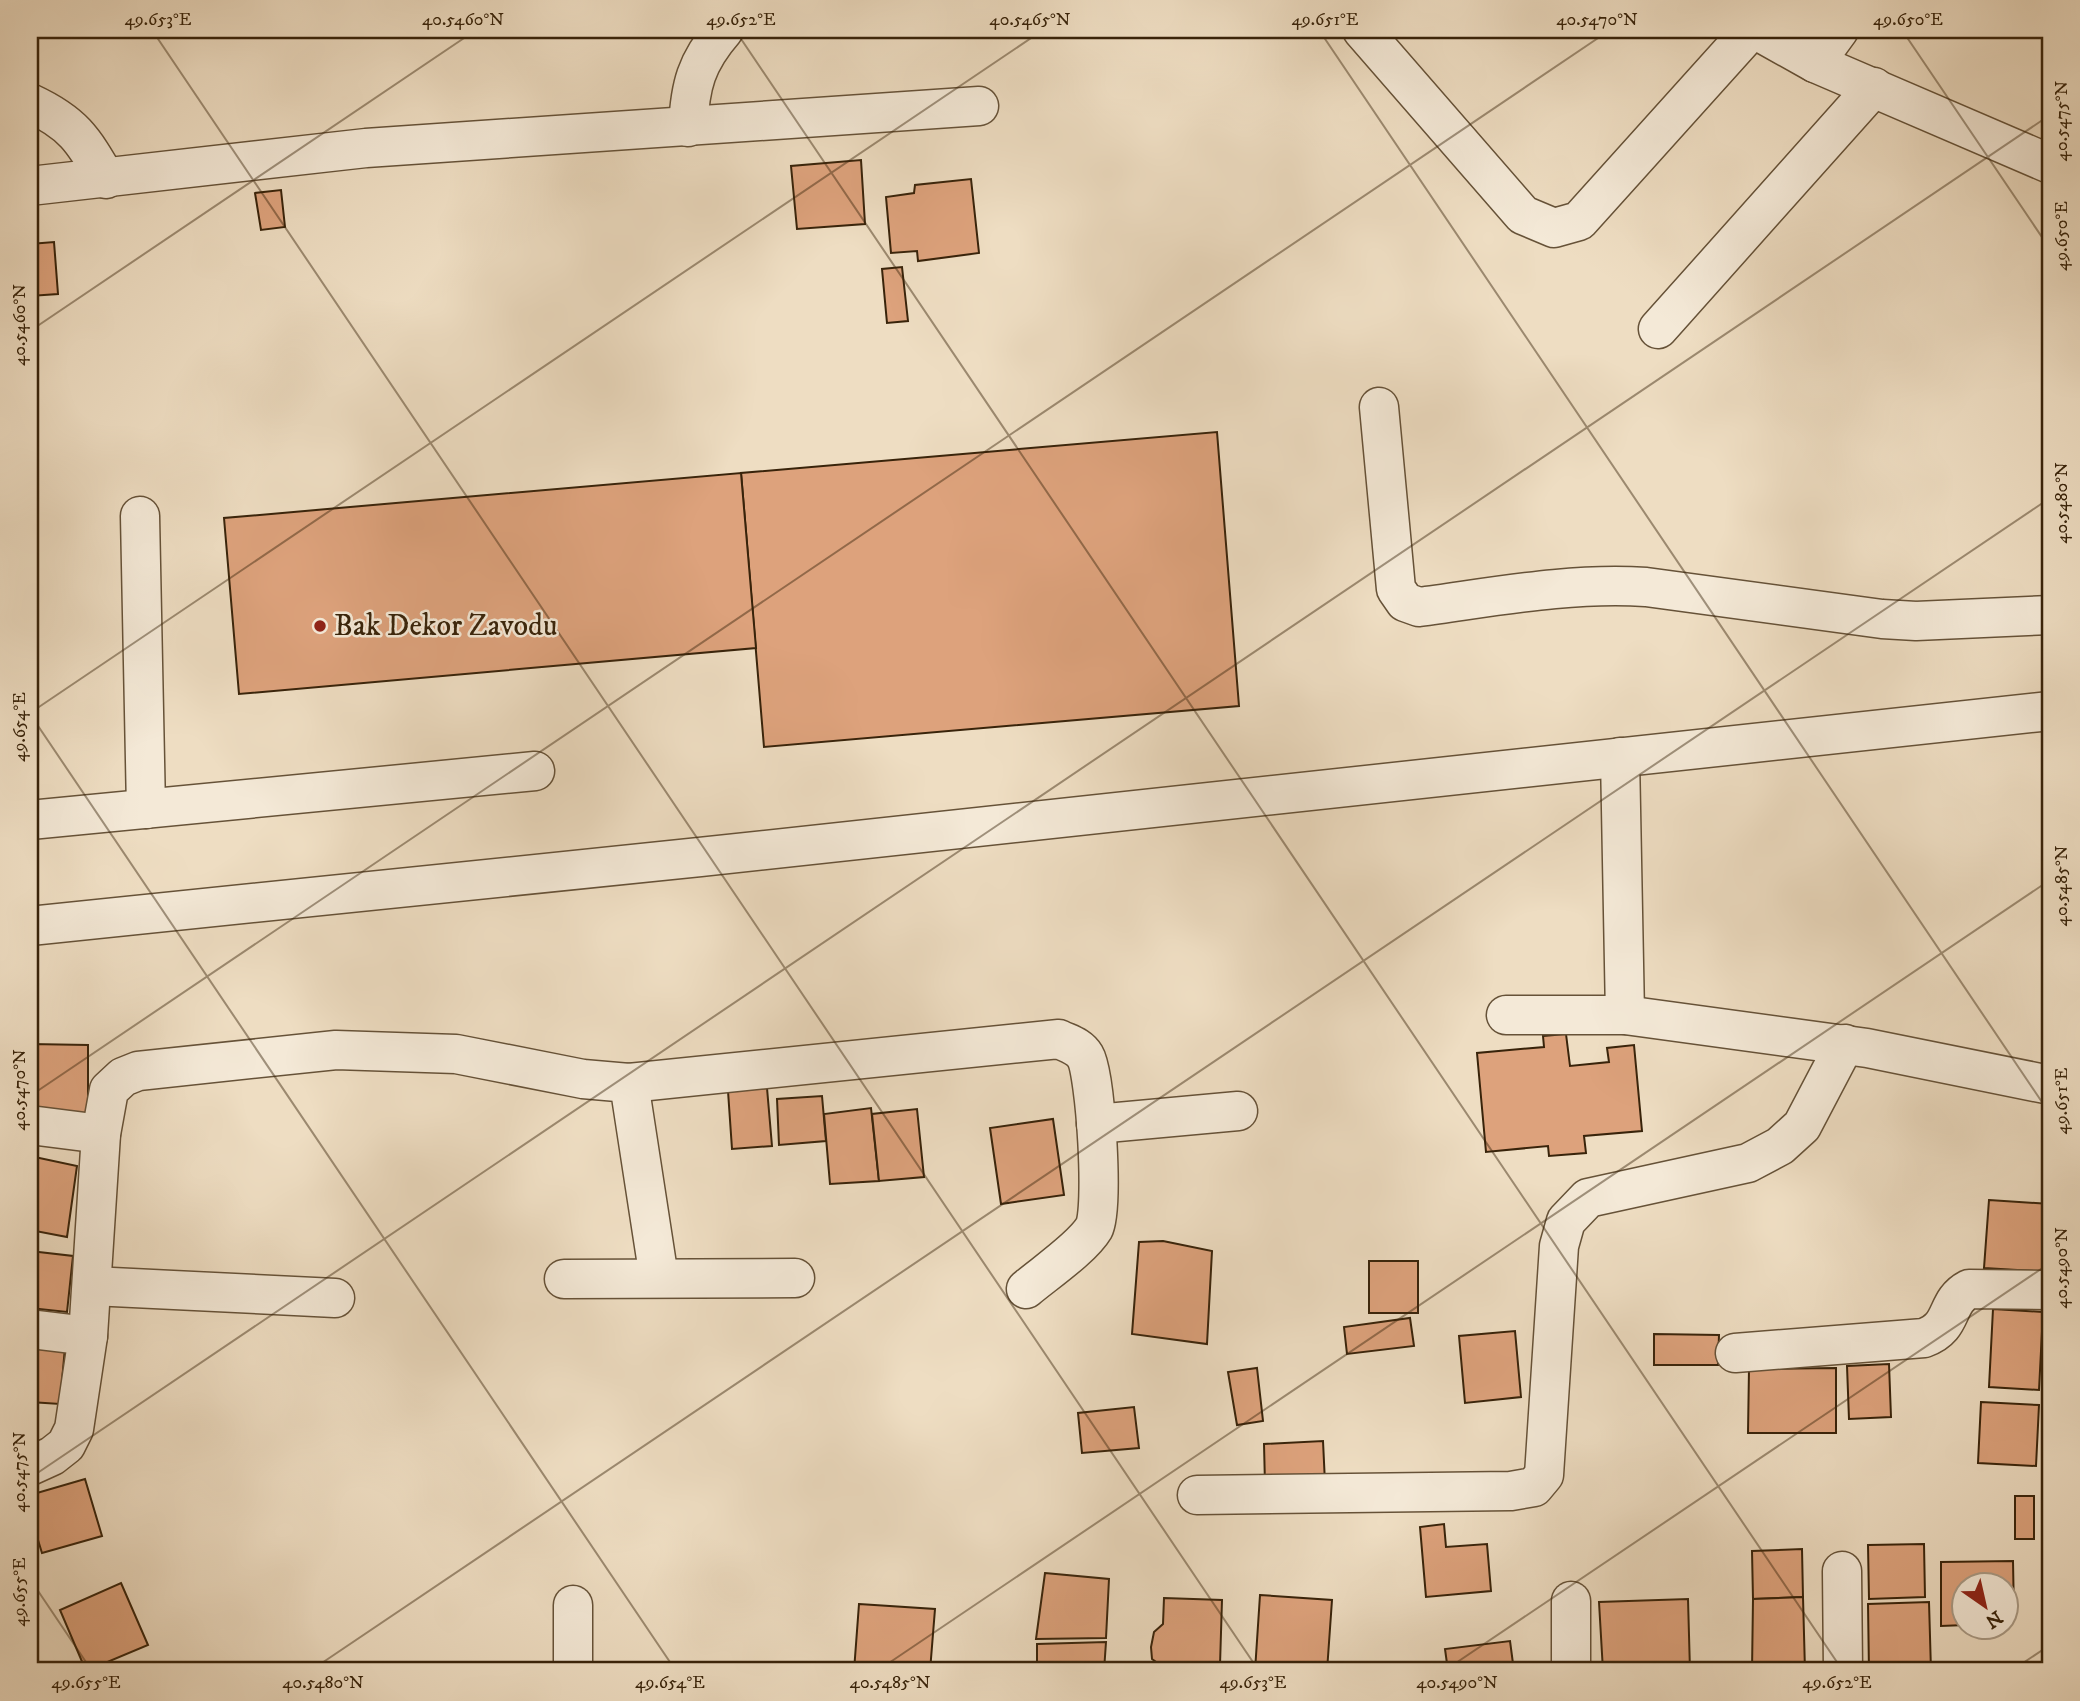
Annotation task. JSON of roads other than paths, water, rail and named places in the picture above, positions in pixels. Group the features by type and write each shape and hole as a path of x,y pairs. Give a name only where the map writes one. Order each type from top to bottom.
{"street":[{"path":"688,127 690,92 699,66 723,30"},
{"path":"1362,30 1523,215 1554,228 1579,221 1754,30 1815,63 2050,164"},
{"path":"1815,63 1839,30"},
{"path":"1658,329 1874,88"},
{"path":"30,103 55,115 84,141 106,179"},
{"path":"30,186 366,148 979,106"},
{"path":"1379,407 1396,589 1405,602 1419,607 1578,586 1615,585 1882,619 1916,621 2050,615"},
{"path":"139,516 146,808"},
{"path":"30,926 700,857 2050,711"},
{"path":"1620,757 1625,1015"},
{"path":"30,820 535,771"},
{"path":"1506,1016 1625,1015 1845,1044 2050,1085"},
{"path":"30,1466 52,1456 66,1445 74,1429 88,1336 101,1134 109,1090 123,1077 138,1071 336,1050 456,1054 583,1079 629,1083 1059,1040 1079,1048 1087,1059 1096,1124 1098,1211 1095,1226 1083,1242 1026,1289"},
{"path":"1197,1495 1498,1491 1534,1487 1544,1475 1559,1246 1566,1221 1588,1198 1748,1163 1780,1146 1802,1126 1845,1044"},
{"path":"629,1083 659,1278"},
{"path":"1096,1124 1238,1111"},
{"path":"30,1125 101,1134"},
{"path":"564,1279 795,1278"},
{"path":"92,1286 335,1298"},
{"path":"1735,1353 1924,1338 1936,1334 1942,1328 1959,1294 1969,1289 2050,1290"},
{"path":"30,1329 88,1336"},
{"path":"1842,1571 1843,1671"},
{"path":"1571,1601 1572,1671"},
{"path":"573,1605 573,1671"}],"place":[{"name":"Bak Dekor Zavodu","path":"320,626"}]}
